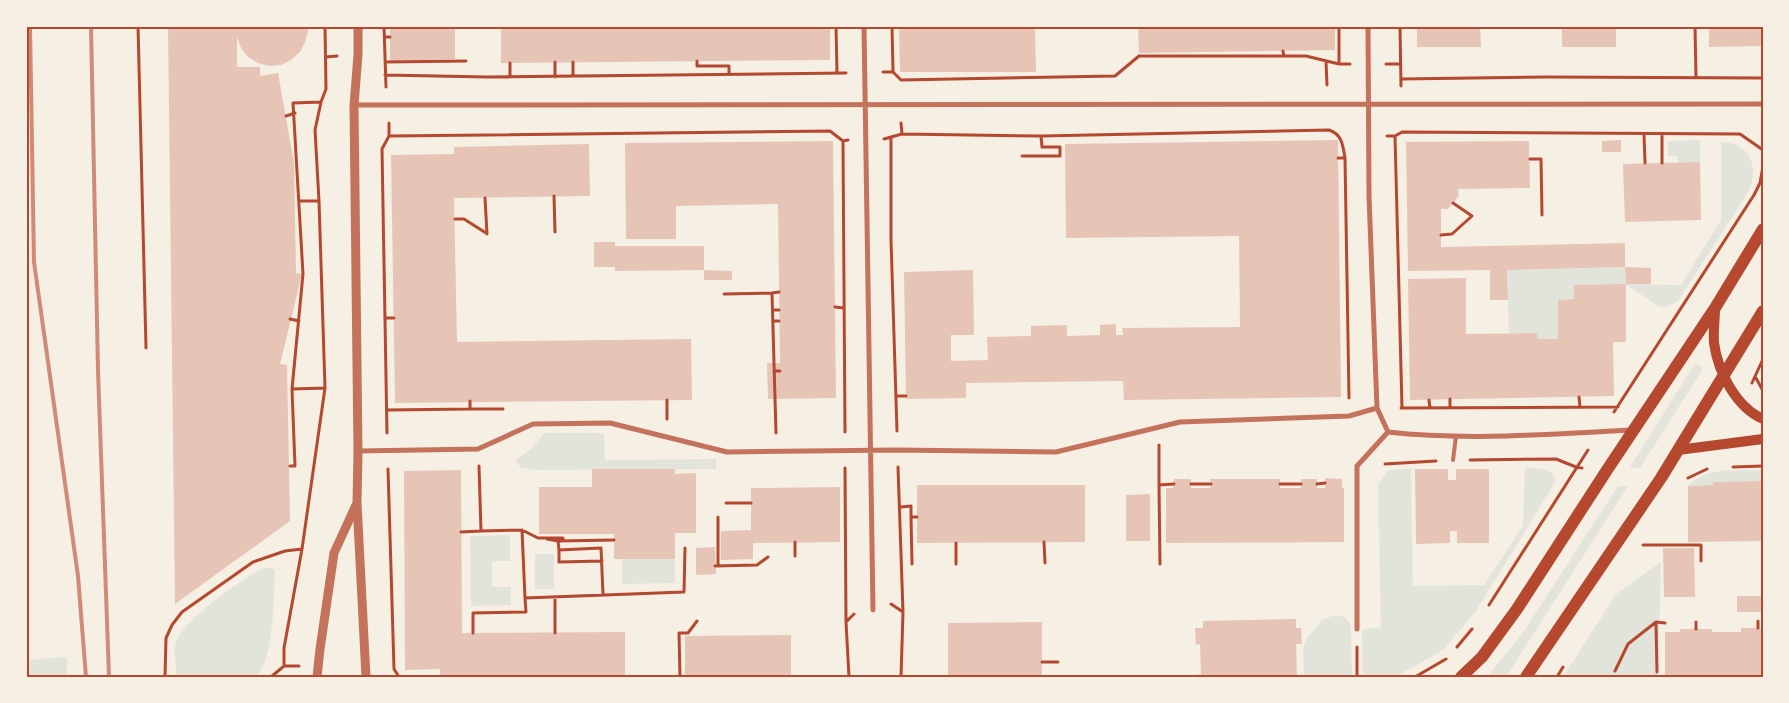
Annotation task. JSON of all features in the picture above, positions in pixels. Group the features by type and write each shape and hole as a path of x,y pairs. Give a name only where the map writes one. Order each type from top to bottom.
{"main road":[{"path":"1461,677 1482,657 1517,610 1715,308 1763,229"},
{"path":"1715,308 1714,343 1723,377 1740,401 1755,416 1763,419"},
{"path":"1526,677 1660,478 1763,311"},
{"path":"1678,450 1763,438"}],"street":[{"path":"358,26 354,105 357,503 366,677"},
{"path":"864,26 872,610"},
{"path":"1368,26 1369,206 1377,408 1388,432"},
{"path":"354,105 1763,104"},
{"path":"358,451 478,449 533,424 610,424 727,452 845,450 1056,452 1180,422 1349,416 1377,408"},
{"path":"1388,432 1456,436 1634,430"},
{"path":"1358,629 1357,466 1388,432"},
{"path":"317,677 334,553 357,503"}],"lane":[{"path":"1453,460 1456,436"}],"path":[{"path":"138,26 146,348"},
{"path":"271,677 284,666 284,648 302,549 325,388 315,130 326,89 325,26"},
{"path":"384,26 389,105 389,136 382,149 387,410 394,669 399,677"},
{"path":"836,26 837,73"},
{"path":"892,26 893,72"},
{"path":"1339,26 1340,64"},
{"path":"1400,26 1402,132 1740,134 1763,150"},
{"path":"1695,26 1696,78"},
{"path":"384,37 390,37"},
{"path":"1284,51 1284,56"},
{"path":"385,62 466,61"},
{"path":"697,61 697,75"},
{"path":"555,62 555,77"},
{"path":"573,62 573,76"},
{"path":"510,63 510,77"},
{"path":"697,66 729,66 729,74"},
{"path":"1401,79 1548,77 1763,78"},
{"path":"290,466 295,466 292,389 303,274 293,103 321,102"},
{"path":"286,116 295,113"},
{"path":"1335,132 1341,138 1345,158 1349,416"},
{"path":"1644,134 1645,163"},
{"path":"1662,134 1662,163"},
{"path":"1022,156 1060,156 1060,147 1042,147 1041,136"},
{"path":"1395,136 1402,408"},
{"path":"891,138 891,240 903,612 901,677"},
{"path":"843,141 846,622 849,677"},
{"path":"1338,158 1345,158"},
{"path":"1530,159 1541,159 1542,215"},
{"path":"554,196 555,232"},
{"path":"455,219 464,219 486,234 485,198"},
{"path":"300,202 319,201"},
{"path":"1441,235 1452,234 1472,216 1453,203"},
{"path":"772,292 776,451"},
{"path":"724,294 779,292"},
{"path":"835,307 844,308"},
{"path":"773,310 779,310"},
{"path":"385,318 394,318"},
{"path":"290,319 300,321"},
{"path":"773,321 780,321"},
{"path":"774,371 780,371"},
{"path":"1755,378 1763,391"},
{"path":"292,389 325,388"},
{"path":"897,396 906,396"},
{"path":"1579,397 1580,407"},
{"path":"1450,399 1450,408"},
{"path":"1430,400 1430,408"},
{"path":"470,401 470,409"},
{"path":"1377,408 1618,406"},
{"path":"387,410 503,409"},
{"path":"1159,427 1160,564"},
{"path":"478,449 481,531"},
{"path":"1357,466 1453,460 1556,459 1576,467 1607,470"},
{"path":"1729,467 1763,466"},
{"path":"1660,478 1689,478 1712,467"},
{"path":"1317,484 1325,483"},
{"path":"1159,485 1174,484"},
{"path":"1191,484 1210,484"},
{"path":"1280,484 1301,484"},
{"path":"726,503 751,503"},
{"path":"901,507 911,506 912,564"},
{"path":"718,517 717,566 757,565 768,556"},
{"path":"911,517 917,517"},
{"path":"473,633 473,613 526,612 522,530"},
{"path":"461,532 522,530 538,538 558,541 614,540"},
{"path":"538,538 563,538 563,541"},
{"path":"558,541 559,562 602,561"},
{"path":"795,542 795,556"},
{"path":"1044,542 1045,562"},
{"path":"956,543 956,564"},
{"path":"1640,545 1701,545 1701,561"},
{"path":"559,550 601,548 603,594"},
{"path":"525,598 684,592 685,548"},
{"path":"164,677 166,638 172,624 182,612 253,562 302,549"},
{"path":"846,622 872,593 903,612"},
{"path":"554,597 555,633"},
{"path":"680,677 679,633 688,633 697,621"},
{"path":"1758,621 1758,628"},
{"path":"1614,671 1628,644 1656,622 1665,622"},
{"path":"1656,622 1657,672"},
{"path":"1696,622 1696,629"},
{"path":"1357,677 1358,629"},
{"path":"1042,662 1058,662"}],"shaded area":[{"path":"1700,140 1700,162 1678,163 1677,156 1668,156 1668,141"},
{"path":"1721,142 1739,146 1750,157 1753,173 1752,181 1749,191 1678,301 1665,307 1658,306 1625,284 1574,299 1558,300 1558,339 1538,339 1537,333 1509,333 1507,270 1625,267 1626,284 1681,285 1721,220"},
{"path":"1698,364 1702,368 1701,372 1640,468 1630,467 1694,365"},
{"path":"544,433 604,433 605,460 716,459 716,469 536,470 521,468 515,460 532,448"},
{"path":"1525,467 1548,471 1552,473 1556,481 1476,611 1443,650 1392,677 1363,677 1362,630 1381,627 1378,484 1389,470 1411,469 1413,586 1484,585 1523,526"},
{"path":"1763,470 1763,481 1713,482 1713,485 1688,486 1704,475 1713,472"},
{"path":"1618,486 1628,486 1506,677 1487,677 1522,634"},
{"path":"510,535 510,561 492,561 492,587 511,587 511,605 471,606 470,536"},
{"path":"535,554 554,554 554,589 535,589"},
{"path":"622,559 675,559 675,583 622,584"},
{"path":"1661,562 1658,677 1563,677 1616,594"},
{"path":"264,568 275,570 272,627 266,658 261,670 255,677 177,677 175,651 176,642 181,633 189,623 215,600"},
{"path":"1335,615 1345,617 1351,626 1352,677 1304,677 1303,649 1307,638 1323,619"},
{"path":"67,657 67,677 26,677 26,660"}],"building":[{"path":"168,26 307,26 308,31 300,52 291,60 281,65 269,66 258,63 248,57 241,48 237,37 237,67 260,67 260,76 278,73 294,163 296,273 302,274 280,364 287,365 290,521 175,604"},
{"path":"390,26 455,26 455,59 390,61"},
{"path":"501,26 830,26 830,60 501,63"},
{"path":"899,26 1035,26 1036,72 900,72"},
{"path":"1138,26 1335,26 1335,50 1139,53"},
{"path":"1417,26 1480,26 1481,47 1417,47"},
{"path":"1562,26 1616,26 1616,47 1562,47"},
{"path":"1709,26 1763,26 1763,46 1709,47"},
{"path":"1338,140 1341,397 1124,400 1123,381 966,383 966,398 906,399 904,272 973,270 974,335 951,335 951,361 988,360 987,337 1031,336 1031,326 1067,325 1067,336 1100,335 1100,325 1116,324 1116,335 1123,335 1122,328 1240,327 1239,236 1066,238 1065,144"},
{"path":"1621,140 1621,152 1602,152 1602,141"},
{"path":"833,141 836,398 768,399 767,363 780,363 778,204 676,206 676,239 626,239 625,143"},
{"path":"1529,141 1530,188 1458,189 1459,196 1448,209 1441,209 1441,247 1625,243 1625,267 1507,270 1508,300 1490,300 1490,270 1408,271 1406,142"},
{"path":"589,144 590,196 454,198 457,342 691,339 692,400 395,403 391,155 454,154 454,147"},
{"path":"1700,162 1701,220 1625,222 1623,164"},
{"path":"594,242 615,242 615,246 704,246 704,270 615,271 615,267 594,267"},
{"path":"1625,267 1651,268 1651,284 1626,284"},
{"path":"704,270 732,271 732,280 704,280"},
{"path":"1466,278 1466,334 1537,333 1538,339 1558,339 1558,300 1574,299 1574,285 1626,284 1626,342 1613,342 1614,396 1410,400 1408,279"},
{"path":"592,469 675,469 675,474 696,473 696,533 675,533 675,559 614,559 614,534 539,534 539,487 592,487"},
{"path":"1415,469 1448,469 1448,480 1456,480 1456,469 1489,469 1489,543 1457,543 1457,531 1450,531 1450,543 1416,544"},
{"path":"461,470 462,633 625,632 625,677 440,677 440,669 405,670 404,471"},
{"path":"1325,478 1342,479 1342,488 1344,488 1344,542 1166,543 1166,488 1173,488 1174,479 1191,479 1191,488 1211,488 1210,479 1280,479 1280,488 1301,488 1301,479 1317,479 1317,488 1325,488"},
{"path":"1763,481 1763,541 1688,542 1688,486 1713,485 1713,482"},
{"path":"917,485 1085,485 1085,542 917,543"},
{"path":"840,487 840,542 753,543 753,559 721,560 721,531 751,530 751,488"},
{"path":"1150,494 1150,541 1126,541 1126,495"},
{"path":"715,547 716,574 696,575 696,548"},
{"path":"1663,548 1694,548 1695,597 1664,597"},
{"path":"1737,596 1763,596 1763,612 1737,612"},
{"path":"1296,619 1296,628 1301,628 1302,644 1296,644 1297,677 1197,677 1197,674 1201,675 1200,644 1196,645 1195,628 1203,628 1203,621"},
{"path":"1042,622 1042,677 948,677 948,623"},
{"path":"1741,628 1763,628 1763,677 1665,677 1665,632 1680,632 1680,629 1712,629 1712,632 1741,632"},
{"path":"791,635 791,677 685,677 685,636"}],"railway":[{"path":"30,26 34,262 78,576 86,677"},
{"path":"91,26 98,371 109,677"}]}
